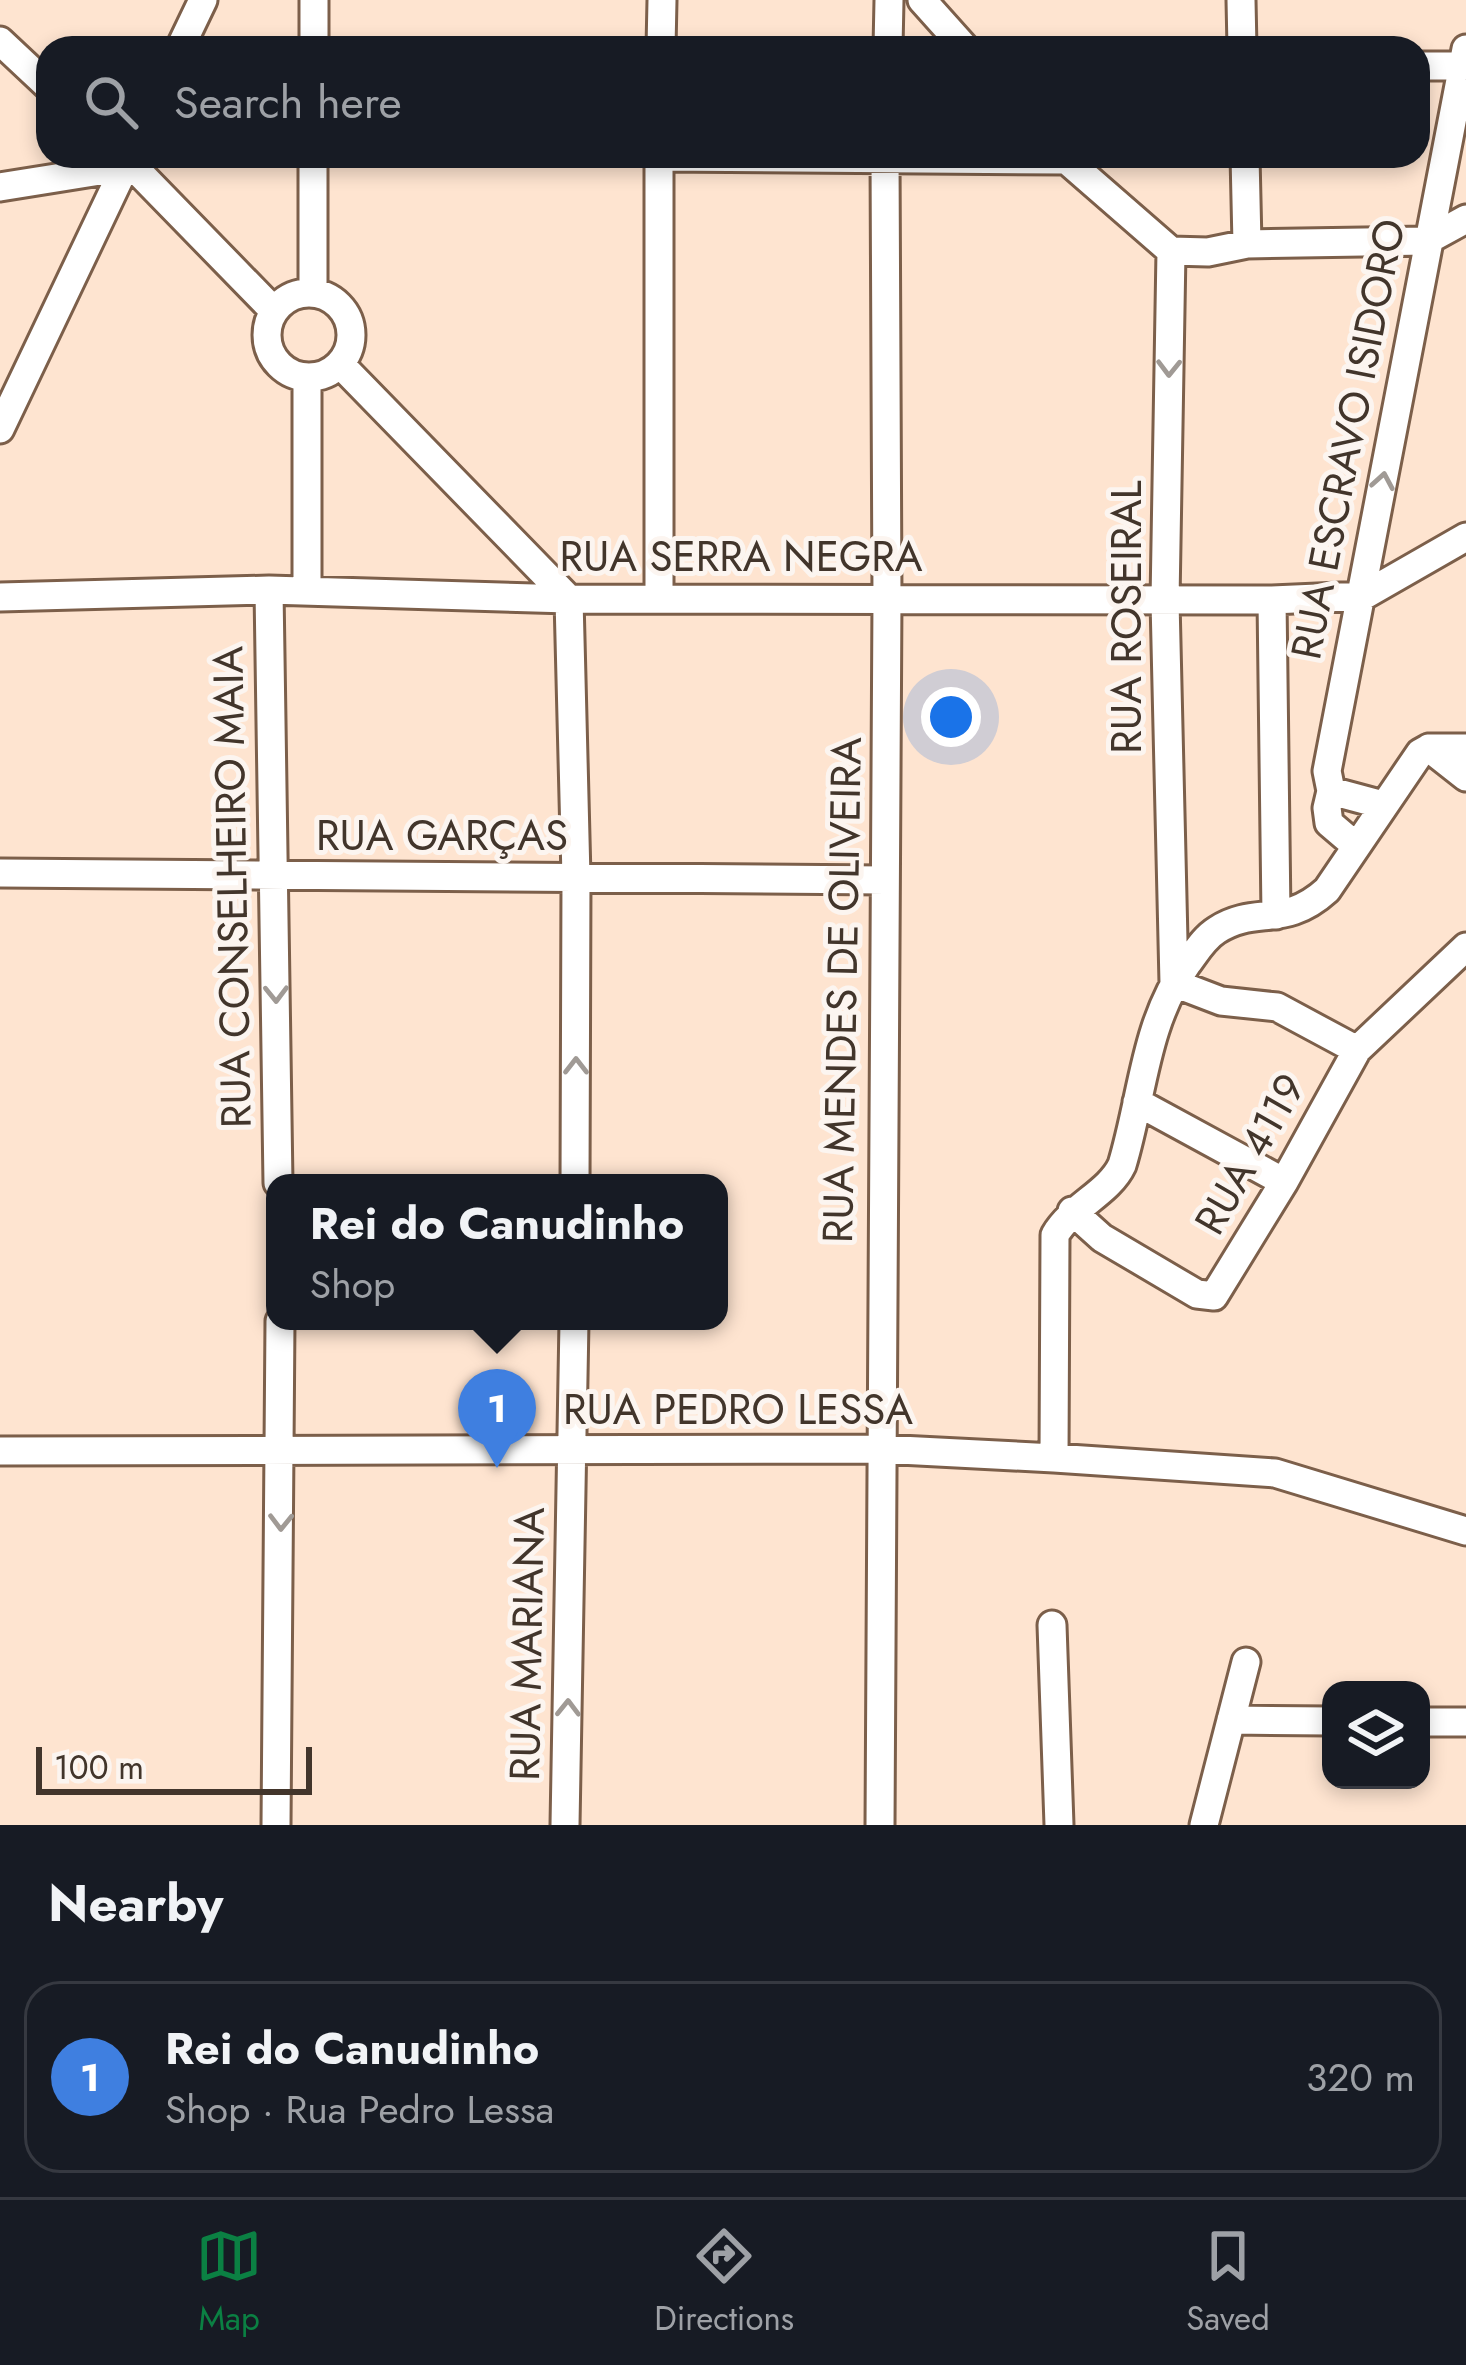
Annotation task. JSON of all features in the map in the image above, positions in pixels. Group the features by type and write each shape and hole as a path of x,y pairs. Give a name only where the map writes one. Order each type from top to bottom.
{"street":[{"path":"186,36 203,0"},
{"path":"314,0 314,36"},
{"path":"661,36 662,0"},
{"path":"888,36 889,0"},
{"path":"922,0 954,36"},
{"path":"1240,0 1242,36"},
{"path":"0,41 36,75"},
{"path":"1430,64 1464,57"},
{"name":"RUA ESCRAVO ISIDORO","path":"1331,791 1327,771 1464,57"},
{"path":"0,187 89,168"},
{"path":"0,429 122,168"},
{"path":"134,168 274,311"},
{"path":"313,292 314,168"},
{"path":"659,168 659,599"},
{"name":"RUA MENDES DE OLIVEIRA","path":"880,1825 885,168"},
{"path":"1076,168 1171,251 1247,244 1426,241 1466,219"},
{"path":"1245,168 1247,244"},
{"name":"RUA ROSEIRAL","path":"1171,251 1165,601 1174,983"},
{"path":"313,292 338,303 352,340 331,372 307,377 283,368 268,348 268,322 291,296 313,292"},
{"path":"340,364 569,599 577,877 575,1174"},
{"path":"307,377 307,591"},
{"name":"RUA SERRA NEGRA","path":"0,597 269,590 569,599 1272,600 1363,596 1466,537"},
{"name":"RUA CONSELHEIRO MAIA","path":"269,590 278,1174"},
{"path":"1272,600 1276,915"},
{"path":"1429,748 1466,776"},
{"path":"1054,1458 1054,1235 1072,1211 1118,1174 1148,1041 1174,983 1218,929 1292,914 1327,890 1420,753 1429,748 1466,748"},
{"path":"1356,846 1329,823 1331,791 1383,805"},
{"name":"RUA GARÇAS","path":"0,873 885,880"},
{"name":"RUA 4119","path":"1072,1211 1102,1238 1197,1294 1214,1296 1357,1050 1466,947"},
{"path":"1174,983 1221,1001 1277,1007 1357,1050"},
{"path":"1137,1102 1284,1182"},
{"path":"276,1825 280,1330"},
{"name":"RUA MARIANA","path":"566,1825 574,1330"},
{"name":"RUA PEDRO LESSA","path":"0,1451 880,1449 1054,1458 1275,1473 1466,1531"},
{"path":"1052,1625 1059,1825"},
{"path":"1213,1823 1246,1662"},
{"path":"1231,1720 1322,1721"},
{"path":"1430,1722 1466,1722"}],"place":[{"name":"Rei do Canudinho","path":"497,1468"}]}
